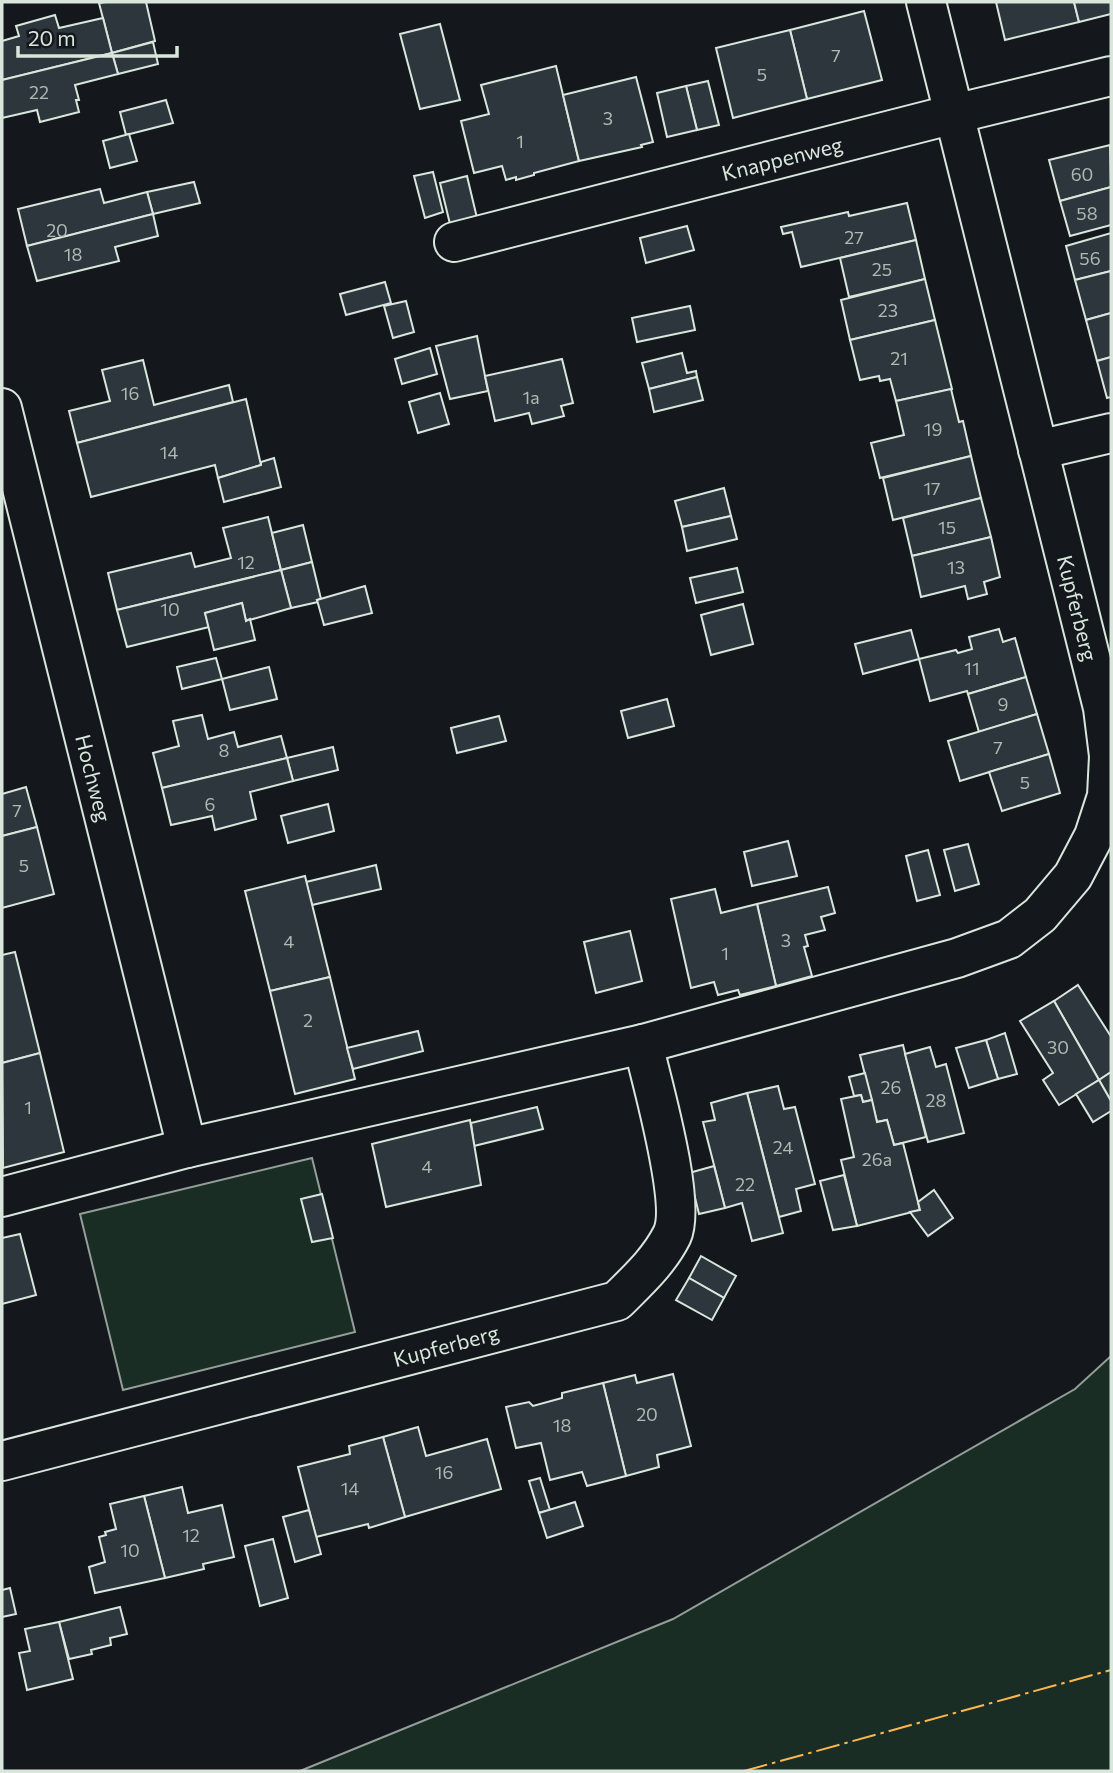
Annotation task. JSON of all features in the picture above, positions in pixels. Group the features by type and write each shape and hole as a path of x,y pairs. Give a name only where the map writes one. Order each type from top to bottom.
{"street":[{"name":"Kupferberg","path":"2,1197 187,1148 643,1044 957,958 1009,939 1041,915 1073,876 1094,836 1107,796 1109,757 1102,708 926,2"},
{"name":"Knappenweg","path":"454,242 1111,76"},
{"name":"Hochweg","path":"2,408 187,1148"},
{"path":"1038,450 1111,433"},
{"name":"Kupferberg","path":"2,1461 617,1301 654,1264 674,1232 676,1190 643,1044"}],"green space":[{"path":"312,1158 355,1332 123,1390 80,1214"},
{"path":"1111,1356 1111,1771 300,1771 673,1619 1075,1389"}],"building":[{"path":"146,2 155,41 112,53 99,3"},
{"path":"996,2 1074,2 1079,22 1005,40"},
{"path":"1074,2 1111,2 1111,14 1079,22"},
{"path":"864,11 882,80 807,99 790,30"},
{"path":"55,15 59,28 103,18 112,53 2,80 2,41 19,36 16,26"},
{"path":"440,24 460,100 420,109 400,34"},
{"path":"790,30 807,99 733,118 716,48"},
{"path":"153,42 158,64 118,74 112,53"},
{"path":"112,53 118,74 75,85 79,112 40,122 37,110 2,118 2,80"},
{"path":"556,66 579,161 516,180 516,177 506,180 502,166 474,173 461,121 489,114 481,85"},
{"path":"636,77 653,142 641,145 642,147 579,161 563,95"},
{"path":"708,81 719,125 697,130 686,86"},
{"path":"686,86 697,130 667,137 657,93"},
{"path":"166,100 173,123 126,135 120,112"},
{"path":"129,134 137,161 110,168 103,141"},
{"path":"1110,145 1111,187 1060,201 1049,160"},
{"path":"433,172 443,212 425,218 414,176"},
{"path":"467,176 477,218 450,224 440,183"},
{"path":"194,182 200,203 153,214 147,192"},
{"path":"1111,187 1111,225 1070,236 1060,201"},
{"path":"100,189 104,203 147,192 153,214 27,246 18,209"},
{"path":"907,203 916,240 801,267 792,232 783,234 781,227 848,212 849,216"},
{"path":"153,214 158,236 115,247 119,261 37,281 27,246"},
{"path":"687,226 694,250 646,263 640,238"},
{"path":"1111,233 1111,271 1075,280 1066,246"},
{"path":"916,240 925,279 849,297 840,258"},
{"path":"1111,271 1111,313 1086,320 1075,280"},
{"path":"925,279 935,320 850,340 841,300"},
{"path":"385,282 391,303 346,315 340,294"},
{"path":"406,301 414,332 393,338 384,306"},
{"path":"690,306 695,330 637,342 632,318"},
{"path":"1111,313 1111,357 1097,361 1086,320"},
{"path":"935,320 952,389 896,401 890,379 880,381 879,376 860,380 850,340"},
{"path":"477,336 488,391 450,399 436,346"},
{"path":"430,348 437,374 402,384 395,359"},
{"path":"682,353 687,373 696,371 697,377 649,389 642,363"},
{"path":"1111,357 1111,397 1107,398 1097,361"},
{"path":"562,359 573,403 561,406 564,416 532,424 529,413 495,421 485,376"},
{"path":"143,360 154,405 229,385 233,402 77,443 69,411 110,401 102,370"},
{"path":"697,377 703,400 654,412 649,389"},
{"path":"951,389 959,422 963,421 971,456 880,478 871,443 904,435 896,401"},
{"path":"440,393 449,424 418,433 409,402"},
{"path":"246,399 261,465 218,478 215,465 91,497 77,443"},
{"path":"971,456 981,498 893,520 883,478"},
{"path":"274,458 281,487 224,502 218,478 261,465 261,462"},
{"path":"724,488 731,516 682,527 675,501"},
{"path":"981,498 991,537 912,556 903,518"},
{"path":"731,516 737,539 687,551 682,527"},
{"path":"268,517 281,570 117,610 108,573 191,553 195,567 231,558 223,528"},
{"path":"303,525 312,562 281,570 272,533"},
{"path":"991,537 1000,577 984,582 987,594 968,599 965,586 921,597 912,556"},
{"path":"312,562 321,599 291,608 281,570"},
{"path":"737,568 743,592 696,603 690,578"},
{"path":"281,570 291,608 246,621 242,603 205,613 209,627 127,647 117,610"},
{"path":"365,586 372,613 324,625 317,600"},
{"path":"242,603 246,621 250,619 255,640 214,650 205,613"},
{"path":"743,604 753,644 711,655 701,615"},
{"path":"999,629 1003,642 1015,638 1026,677 968,694 967,691 930,701 919,659 972,649 969,637"},
{"path":"911,630 919,659 863,674 855,644"},
{"path":"216,658 222,679 182,689 177,667"},
{"path":"269,667 277,699 230,710 222,679"},
{"path":"1026,677 1037,714 979,732 968,694"},
{"path":"667,699 674,726 628,738 621,711"},
{"path":"1037,714 1049,754 960,781 948,741"},
{"path":"202,715 208,739 234,732 238,747 281,736 287,758 162,788 153,753 179,746 173,721"},
{"path":"499,716 506,741 457,753 451,728"},
{"path":"333,747 338,770 293,781 287,758"},
{"path":"1049,754 1060,793 1002,811 989,772"},
{"path":"287,758 293,781 250,792 256,819 215,830 212,816 171,825 162,788"},
{"path":"26,787 37,827 2,836 2,794"},
{"path":"328,804 334,831 288,843 281,816"},
{"path":"37,827 54,894 2,908 2,836"},
{"path":"788,841 797,876 752,886 744,852"},
{"path":"968,844 979,884 955,891 944,850"},
{"path":"928,850 940,895 917,901 906,856"},
{"path":"376,865 381,889 312,905 306,882"},
{"path":"305,876 330,977 270,991 245,891"},
{"path":"828,887 835,913 821,917 825,930 805,935 808,946 804,947 812,976 776,986 757,904"},
{"path":"715,889 721,913 757,904 776,986 740,995 738,990 718,995 714,982 691,988 671,899"},
{"path":"630,931 642,981 596,993 584,942"},
{"path":"15,952 40,1053 2,1063 2,955"},
{"path":"330,977 355,1079 295,1094 270,991"},
{"path":"1078,985 1111,1034 1111,1072 1099,1080 1054,1001"},
{"path":"1054,1001 1099,1080 1059,1105 1043,1080 1053,1073 1020,1021"},
{"path":"418,1031 423,1051 353,1069 347,1048"},
{"path":"1005,1033 1017,1074 998,1079 986,1040"},
{"path":"986,1040 998,1079 969,1088 956,1048"},
{"path":"903,1045 926,1137 894,1145 887,1120 877,1122 860,1055"},
{"path":"930,1047 936,1067 946,1064 964,1133 928,1142 905,1054"},
{"path":"40,1053 64,1152 3,1168 2,1063"},
{"path":"1111,1072 1111,1101 1099,1080"},
{"path":"865,1073 872,1100 863,1102 861,1095 854,1096 849,1077"},
{"path":"1099,1080 1111,1101 1111,1111 1093,1122 1076,1094"},
{"path":"778,1086 784,1109 795,1107 815,1184 796,1189 801,1211 779,1217 747,1093"},
{"path":"747,1093 783,1233 752,1241 742,1203 725,1208 703,1122 715,1120 711,1103"},
{"path":"861,1095 863,1102 872,1100 877,1122 887,1120 894,1145 903,1143 920,1210 857,1226 841,1160 854,1157 841,1099"},
{"path":"537,1107 543,1129 474,1146 471,1123"},
{"path":"470,1120 481,1185 386,1207 372,1144"},
{"path":"714,1166 725,1208 699,1214 689,1173"},
{"path":"844,1175 857,1226 833,1230 820,1181"},
{"path":"934,1190 953,1218 928,1236 910,1212 920,1210 918,1202"},
{"path":"322,1194 333,1238 312,1242 301,1199"},
{"path":"20,1234 36,1295 2,1304 2,1238"},
{"path":"701,1256 736,1276 724,1298 689,1278"},
{"path":"689,1278 724,1298 712,1320 676,1300"},
{"path":"673,1374 691,1446 657,1455 659,1467 626,1476 603,1383 635,1375 637,1383"},
{"path":"603,1383 626,1476 587,1486 582,1472 550,1480 541,1443 516,1448 506,1407 529,1402 533,1406 562,1398 562,1393"},
{"path":"418,1427 426,1456 487,1439 501,1489 405,1517 383,1437"},
{"path":"383,1437 405,1517 369,1528 368,1524 316,1537 298,1467 350,1454 349,1446"},
{"path":"540,1478 550,1510 539,1513 529,1481"},
{"path":"182,1487 188,1513 222,1505 234,1557 203,1564 204,1569 165,1578 144,1496"},
{"path":"144,1496 165,1578 95,1593 89,1567 105,1562 99,1537 116,1529 110,1504"},
{"path":"575,1502 583,1526 547,1538 539,1513"},
{"path":"309,1510 321,1554 295,1562 283,1517"},
{"path":"273,1539 288,1598 260,1606 245,1546"},
{"path":"10,1588 16,1614 2,1617 2,1590"},
{"path":"120,1607 127,1634 110,1638 111,1645 91,1650 92,1654 69,1659 59,1622"},
{"path":"59,1622 73,1679 27,1690 19,1653 30,1651 25,1629"}],"power":[{"path":"744,1771 1111,1670"}]}
